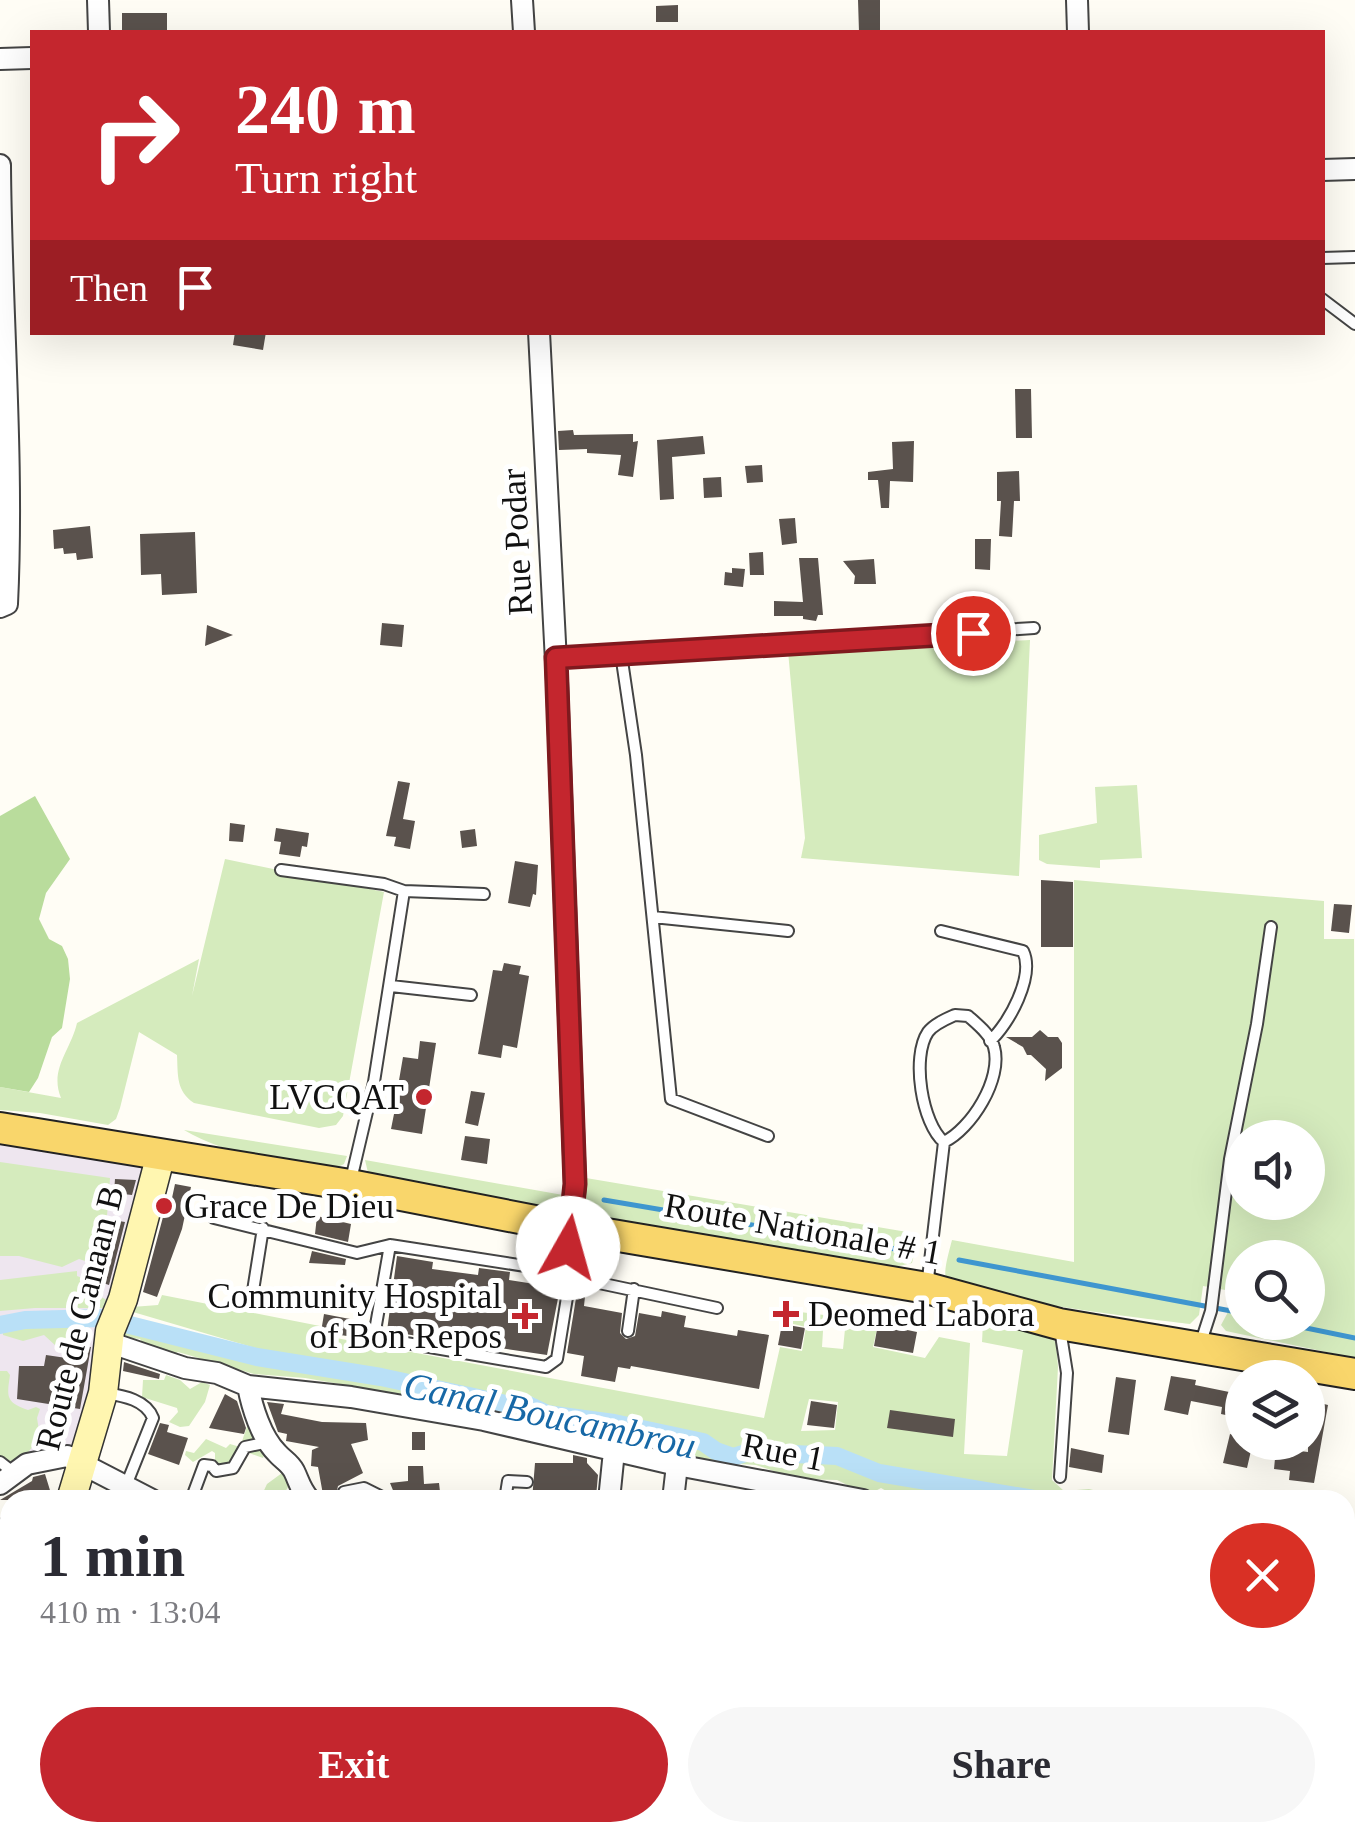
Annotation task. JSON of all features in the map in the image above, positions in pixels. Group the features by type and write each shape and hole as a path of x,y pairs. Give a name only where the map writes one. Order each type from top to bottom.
{"main road":[{"name":"Route Nationale # 1","path":"0,1128 350,1184 571,1228 926,1288 1059,1324 1355,1374"}],"street":[{"path":"98,0 99,30"},
{"path":"522,0 524,30"},
{"path":"1077,0 1078,30"},
{"path":"0,59 30,58"},
{"path":"0,165 11,510 7,604 0,607"},
{"path":"1325,170 1355,169"},
{"name":"Rue Podar","path":"539,335 556,658 575,1184 571,1228"},
{"name":"Route de Canaan B","path":"74,1490 103,1393 109,1336 123,1299 161,1154"},
{"name":"Rue 1","path":"109,1336 185,1368 216,1373 248,1386 352,1396 484,1420 677,1465 807,1490"},
{"path":"248,1386 252,1406 270,1442 296,1473 302,1490"},
{"path":"610,1490 614,1450"},
{"path":"5,1473 67,1456 125,1489"},
{"path":"674,1490 677,1465"}],"lane":[{"path":"1325,258 1355,258"},
{"path":"1325,301 1355,324"},
{"path":"556,658 1034,628"},
{"path":"622,654 671,1099 768,1136"},
{"path":"281,870 384,884 404,891 484,894"},
{"path":"350,1184 374,1082 404,891"},
{"path":"652,917 788,931"},
{"path":"1200,1346 1211,1312 1230,1159 1257,1024 1271,927"},
{"path":"941,931 1023,951 1027,959 1024,981 1006,1027 990,1041"},
{"path":"391,986 471,994"},
{"path":"955,1015 968,1016 994,1048 994,1064 990,1084 957,1136 944,1142 935,1135 926,1116 921,1051 929,1030 955,1015"},
{"path":"926,1288 944,1142"},
{"path":"214,1218 357,1253 390,1245 564,1272"},
{"path":"252,1298 263,1228"},
{"path":"390,1245 377,1338 546,1367 558,1359 569,1286 564,1272 571,1228"},
{"path":"603,1232 596,1280 717,1308"},
{"path":"628,1331 634,1290"},
{"path":"1059,1324 1067,1373 1060,1478"},
{"path":"103,1393 143,1404 154,1418 125,1489"},
{"path":"195,1490 204,1465 212,1466 216,1472 233,1468 245,1447 270,1442"},
{"path":"506,1490 508,1481 527,1482"}],"shaded area":[{"path":"0,1144 149,1169 73,1458 29,1467 0,1489"}],"green space":[{"path":"1030,640 1019,876 801,858 805,838 788,651"},
{"path":"1137,785 1142,858 1100,860 1100,868 1039,860 1039,835 1097,823 1095,787"},
{"path":"35,796 70,859 46,893 39,919 49,939 62,946 70,979 62,1028 52,1037 29,1092 0,1087 0,816"},
{"path":"225,859 384,892 343,1116 336,1125 319,1128 194,1103 181,1088 177,1055 139,1032 120,1108 116,1119 108,1125 0,1110 0,1087 61,1098 59,1069 77,1023 199,959 192,996"},
{"path":"1074,880 1324,901 1324,939 1354,939 1355,1358 1269,1340 1325,1340 1325,1240 1225,1240 1225,1290 1203,1286 1199,1315 1190,1324 1019,1300 958,1285 945,1274 952,1240 1074,1262"},
{"path":"184,1130 347,1156 344,1164 334,1169 276,1160 238,1152"},
{"path":"365,1160 563,1195 552,1214 369,1177"},
{"path":"0,1162 110,1178 103,1266 88,1268 79,1259 62,1267 19,1256 0,1256"},
{"path":"586,1178 919,1234 912,1263 891,1268 593,1225 585,1206"},
{"path":"77,1271 77,1276 101,1285 97,1295 109,1301 107,1308 0,1311 0,1280"},
{"path":"162,1295 320,1326 320,1335 764,1418 780,1347 802,1351 806,1327 789,1323 792,1311 824,1315 822,1347 843,1349 846,1319 878,1324 873,1347 925,1358 939,1337 970,1343 964,1454 1007,1456 1023,1350 982,1342 983,1323 1049,1334 1056,1343 1058,1367 1052,1480 1063,1490 993,1490 880,1471 836,1453 729,1449 691,1435 563,1410 531,1396 500,1399 265,1351 133,1312 132,1307 158,1305","holes":["809,1399 838,1402 835,1430 801,1431"]},
{"path":"28,1314 100,1318 88,1322 76,1344 56,1346 44,1335 23,1341 3,1335 2,1319"},
{"path":"124,1330 148,1332 361,1381 382,1380 637,1432 659,1441 707,1447 727,1459 748,1455 835,1458 878,1476 959,1490 858,1490 837,1480 797,1479 756,1465 708,1462 533,1426 530,1420 523,1423 444,1402 305,1378 254,1374 178,1352 171,1356 145,1346 140,1339 120,1337"},
{"path":"0,1371 10,1375 11,1401 28,1410 40,1409 40,1437 22,1460 10,1461 0,1456"},
{"path":"166,1375 190,1389 202,1382 210,1385 205,1402 189,1426 169,1422 177,1408 142,1397 143,1380 164,1380"},
{"path":"250,1418 266,1450 263,1458 246,1452 232,1464 215,1467 212,1451 193,1462 185,1455 186,1451 194,1453 206,1439 226,1448 230,1444 240,1447"},
{"path":"282,1473 290,1484 286,1490 264,1490"}],"building":[{"path":"858,0 880,0 880,30 859,30"},
{"path":"678,5 678,22 656,22 656,6"},
{"path":"122,13 167,13 167,30 122,30"},
{"path":"235,335 266,335 263,350 233,345"},
{"path":"1015,389 1031,389 1032,438 1016,438"},
{"path":"573,430 574,435 633,434 633,442 638,441 633,477 618,475 621,455 587,453 587,449 559,450 558,431"},
{"path":"703,436 705,454 672,457 674,499 660,500 657,440"},
{"path":"914,441 913,482 890,481 889,508 881,508 878,480 868,480 868,472 893,469 892,442"},
{"path":"762,465 763,482 747,483 745,466"},
{"path":"1019,471 1020,501 1014,501 1012,537 999,536 1001,501 997,501 997,472"},
{"path":"721,477 722,497 704,498 703,478"},
{"path":"795,518 797,543 782,545 779,519"},
{"path":"90,526 93,558 77,560 76,553 64,554 63,548 54,549 53,530"},
{"path":"195,532 197,593 162,595 161,574 141,575 140,534"},
{"path":"975,539 991,539 990,570 975,569"},
{"path":"763,552 764,575 750,575 749,553"},
{"path":"799,558 818,558 823,615 818,615 816,621 803,616 774,616 774,601 803,602"},
{"path":"874,559 876,584 854,584 855,576 843,561"},
{"path":"732,568 745,569 743,587 724,585 725,572 732,573"},
{"path":"382,623 404,625 402,647 380,645"},
{"path":"207,625 233,635 205,646"},
{"path":"398,781 410,783 403,819 415,821 410,849 394,846 396,837 386,836"},
{"path":"230,823 245,825 243,842 229,841"},
{"path":"276,828 309,833 307,847 302,846 300,857 279,854 281,842 274,841"},
{"path":"475,829 477,846 462,848 460,831"},
{"path":"515,861 538,865 536,895 533,894 530,907 508,903"},
{"path":"1041,880 1073,882 1073,947 1041,947"},
{"path":"1334,904 1352,905 1349,933 1331,931"},
{"path":"504,963 521,966 519,974 529,976 517,1048 503,1045 501,1058 478,1054 493,970 502,971"},
{"path":"1040,1030 1048,1037 1058,1037 1062,1043 1062,1068 1045,1081 1046,1069 1006,1037 1032,1037"},
{"path":"420,1041 436,1043 422,1134 391,1129 395,1109 386,1107 389,1091 397,1092 403,1057 418,1059"},
{"path":"471,1091 485,1093 478,1126 465,1123"},
{"path":"465,1136 490,1139 487,1164 461,1160"},
{"path":"115,1179 136,1180 132,1195 114,1193"},
{"path":"175,1184 191,1187 182,1229 157,1297 143,1292"},
{"path":"317,1216 351,1224 348,1242 315,1234"},
{"path":"113,1220 125,1222 109,1285 100,1282"},
{"path":"312,1251 346,1259 345,1265 309,1263"},
{"path":"397,1256 433,1262 432,1269 478,1275 479,1268 510,1272 509,1280 560,1288 547,1355 500,1348 501,1336 477,1332 476,1338 467,1337 466,1344 387,1331"},
{"path":"576,1266 588,1268 584,1306 622,1313 620,1333 626,1339 635,1336 639,1313 661,1317 662,1311 686,1316 684,1327 737,1336 738,1330 769,1335 759,1389 631,1366 618,1367 615,1382 581,1376 584,1356 567,1353 578,1286"},
{"path":"324,1314 350,1319 347,1336 321,1332"},
{"path":"782,1324 805,1328 801,1349 778,1345"},
{"path":"878,1324 917,1332 913,1353 874,1346"},
{"path":"83,1346 91,1347 80,1409 17,1399 19,1366 44,1366 46,1355 80,1360"},
{"path":"124,1362 160,1374 159,1379 123,1371"},
{"path":"1171,1376 1225,1391 1225,1415 1221,1414 1222,1407 1191,1401 1188,1415 1164,1410"},
{"path":"1116,1377 1136,1380 1129,1435 1108,1432"},
{"path":"225,1394 237,1401 246,1428 244,1434 209,1428"},
{"path":"811,1401 837,1405 834,1428 807,1425"},
{"path":"267,1402 284,1404 281,1414 322,1422 366,1423 368,1440 351,1444 363,1473 337,1490 322,1490 318,1467 311,1466 312,1450 319,1447 286,1441 287,1434 278,1432"},
{"path":"890,1410 955,1419 953,1437 887,1428"},
{"path":"160,1423 169,1425 167,1432 188,1438 179,1465 148,1454"},
{"path":"412,1432 425,1432 425,1450 412,1450"},
{"path":"1071,1448 1104,1455 1102,1473 1069,1467"},
{"path":"573,1455 587,1458 598,1475 597,1490 533,1490 535,1463 573,1463"},
{"path":"1225,1455 1225,1460 1249,1460 1247,1468 1223,1463"},
{"path":"1275,1460 1318,1460 1314,1483 1289,1480 1290,1471 1274,1469"},
{"path":"408,1466 423,1466 424,1484 439,1483 440,1490 393,1490 390,1483 408,1481"},
{"path":"45,1474 50,1490 17,1490 33,1477"}],"waterway":[{"path":"604,1200 907,1251"},
{"path":"959,1260 1225,1310"},
{"name":"Canal Boucambrou","path":"0,1325 25,1320 102,1318 257,1357 381,1377 506,1404 526,1404 547,1414 703,1442 733,1457 749,1452 837,1456 879,1473 980,1490"},
{"path":"1325,1332 1355,1338"}],"place":[{"name":"LVCQAT","path":"424,1097"},
{"name":"Grace De Dieu","path":"164,1206"},
{"name":"Deomed Labora","path":"786,1314"},
{"name":"Community Hospital of Bon Repos","path":"525,1316"}],"route":[{"path":"568,1248 575,1184 556,658 973,633"}]}
